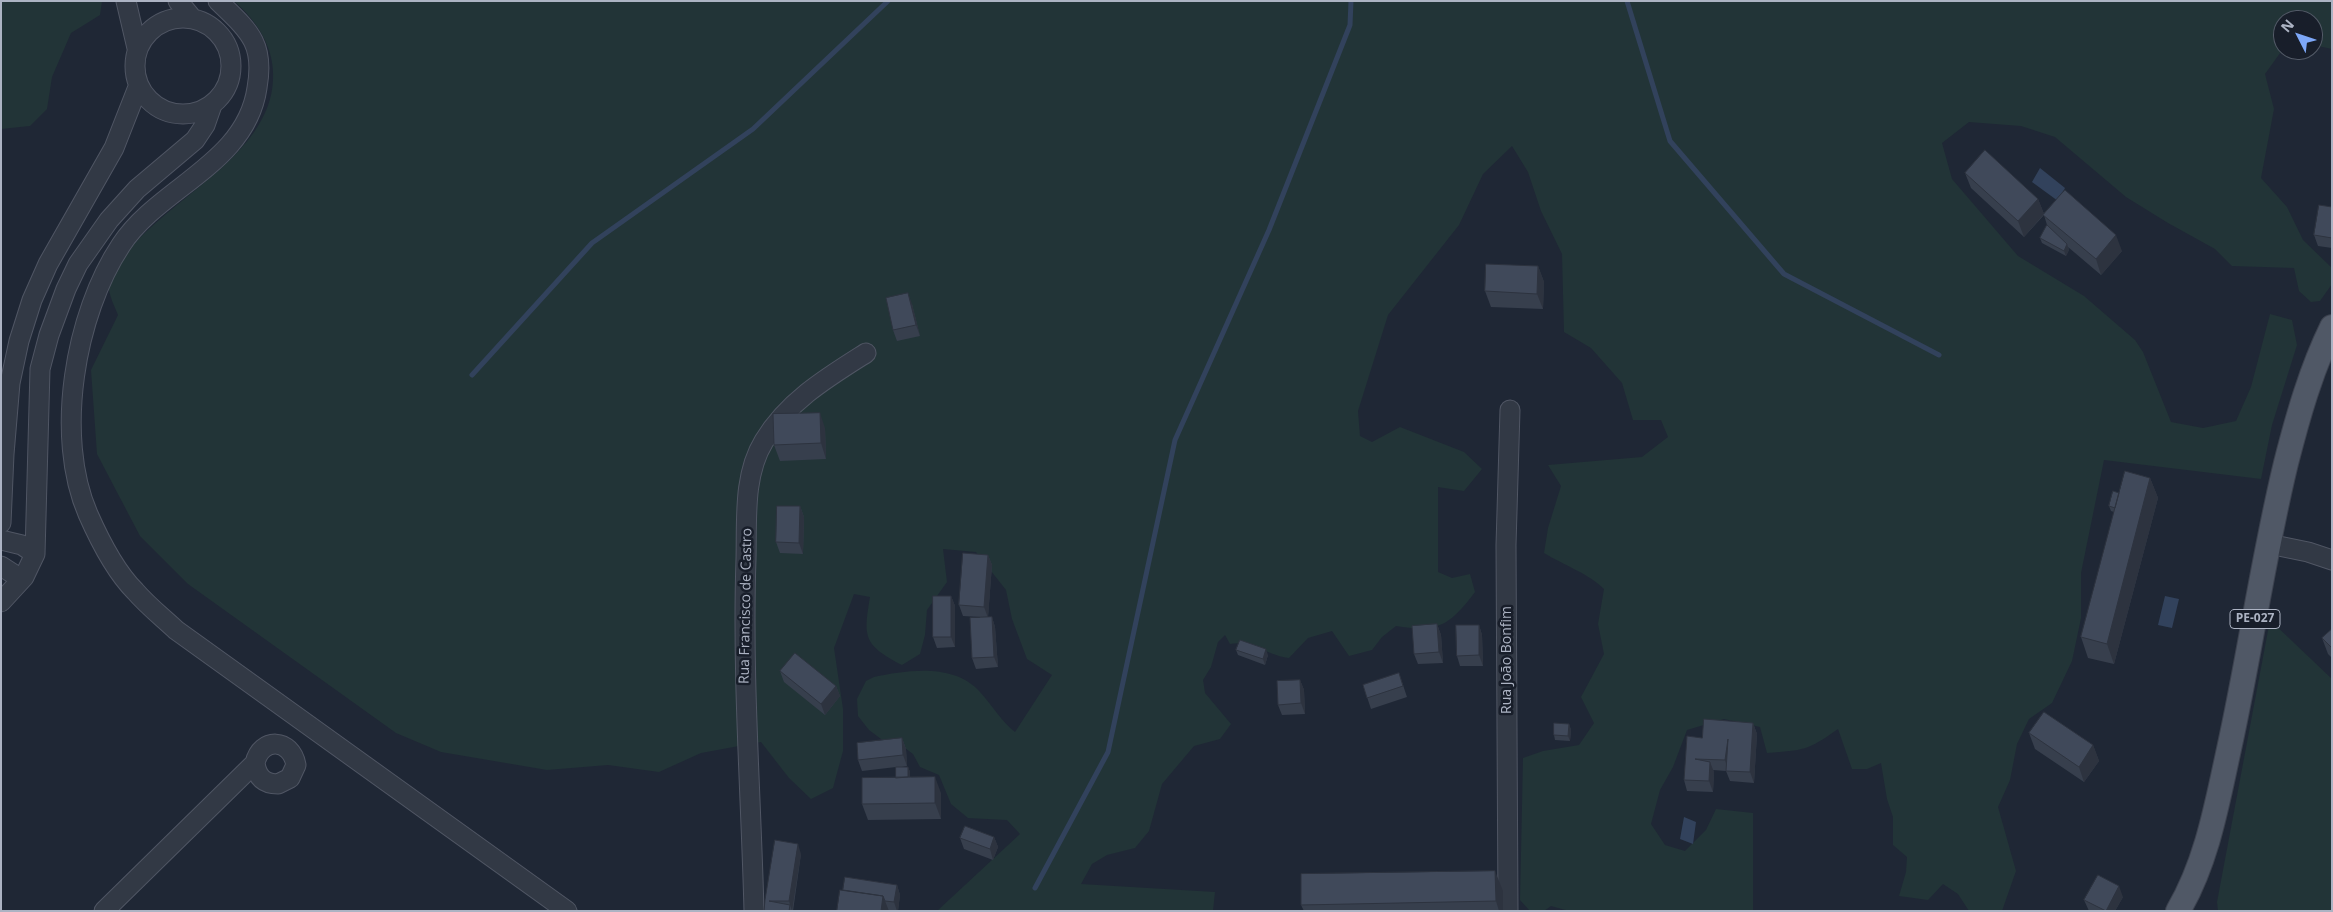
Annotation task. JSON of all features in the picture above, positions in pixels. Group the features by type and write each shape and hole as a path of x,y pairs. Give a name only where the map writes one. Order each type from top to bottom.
{"main road":[{"name":"PE-027","path":"2178,911 2190,890 2208,839 2235,722 2268,544 2296,424 2308,384 2332,327"}],"street":[{"path":"126,1 137,48 134,68 138,87 151,104 171,114 192,114 212,105"},
{"path":"178,1 192,18"},
{"path":"218,1 243,26 259,49 260,76 256,96 246,120 227,149 148,214 121,244 98,285 84,321 73,376 72,421 76,473 87,513 111,558 134,590 176,630 567,911"},
{"path":"1,602 24,577 35,554 40,369 49,335 78,264 122,203 195,140 205,125 212,105 223,93 230,78 227,47 219,34 206,24 192,18 169,19 150,30 137,48"},
{"path":"1,523 8,385 19,341 35,293 48,264 114,148 138,87"},
{"name":"Rua Francisco de Castro","path":"754,911 744,664 747,512 750,478 764,441 780,418 818,383 866,353"},
{"path":"8,385 27,374 40,381"},
{"path":"7,410 18,415 39,414"},
{"name":"Rua João Bonfim","path":"1508,911 1506,545 1510,410"},
{"path":"1,540 22,545 35,554"},
{"path":"2268,544 2308,552 2332,560"},
{"path":"1,566 15,575 24,577"},
{"path":"104,911 255,763"}],"shaded area":[{"path":"1,1 102,1 100,15 71,33 52,77 47,109 30,126 1,129"},
{"path":"234,1 2332,1 2332,49 2323,47 2323,10 2273,10 2273,60 2275,60 2265,74 2274,109 2261,178 2287,207 2303,240 2332,268 2332,284 2320,301 2311,302 2299,291 2294,268 2232,266 2215,249 2126,197 2055,137 2021,126 1969,122 1942,143 1952,179 2018,256 2084,296 2135,340 2143,352 2171,422 2203,428 2236,421 2251,387 2270,314 2292,320 2297,345 2272,425 2261,479 2104,460 2081,573 2081,618 2072,661 2052,703 2029,719 2017,744 2010,780 1998,807 2016,871 2002,911 1969,911 1958,894 1943,884 1928,900 1899,896 1906,872 1907,857 1893,845 1893,817 1887,799 1881,763 1867,769 1852,769 1838,729 1819,742 1805,748 1767,753 1760,727 1724,719 1687,730 1673,767 1660,790 1651,824 1665,845 1685,851 1706,830 1716,809 1753,813 1753,911 1569,911 1551,906 1544,911 1530,911 1520,900 1523,758 1543,751 1579,745 1594,723 1581,697 1604,654 1598,624 1604,589 1584,574 1544,553 1548,528 1561,486 1548,465 1642,457 1668,437 1661,420 1633,420 1622,383 1591,348 1564,332 1562,254 1541,211 1528,172 1512,146 1483,174 1459,225 1388,315 1358,411 1360,436 1372,442 1400,427 1464,452 1482,469 1464,491 1438,487 1438,572 1452,578 1470,574 1475,592 1458,612 1442,624 1423,628 1396,626 1382,637 1372,650 1349,656 1332,631 1308,638 1289,658 1281,657 1246,644 1230,644 1225,635 1218,642 1211,667 1203,680 1205,693 1231,724 1220,739 1194,746 1162,784 1149,831 1135,848 1107,855 1092,864 1081,884 1215,892 1213,911 937,911 1020,834 1007,820 968,818 951,804 939,775 920,767 913,754 901,745 885,742 869,730 858,716 857,699 866,681 874,677 916,671 944,673 957,676 980,692 1005,723 1015,732 1052,675 1027,659 1012,619 1006,590 976,552 943,549 947,582 927,610 925,635 920,654 902,665 873,646 867,631 870,597 854,594 834,648 843,709 843,751 833,788 811,799 789,778 761,742 701,753 659,772 608,765 547,770 441,752 396,733 188,584 140,536 97,454 91,370 118,315 109,286 118,264 145,233 237,153 255,131 268,107 273,80 271,57 268,46 257,26"},
{"path":"2270,620 2332,679 2332,911 2218,911 2217,902"}],"water":[{"path":"2040,168 2065,188 2058,201 2032,182"},
{"path":"2165,596 2179,599 2172,628 2158,625"},
{"path":"1684,817 1696,822 1693,844 1680,839"}],"building":[{"path":"1985,150 2038,199 2018,221 1965,173"},
{"path":"2065,190 2116,235 2096,259 2043,215"},
{"path":"2319,205 2332,207 2332,238 2314,235"},
{"path":"2047,225 2067,244 2064,251 2040,238"},
{"path":"1486,264 1538,266 1537,294 1485,291"},
{"path":"908,293 916,325 893,330 886,298"},
{"path":"820,413 821,443 774,445 773,414"},
{"path":"2125,471 2150,478 2107,644 2081,637"},
{"path":"2113,491 2119,493 2115,508 2109,506"},
{"path":"777,506 800,506 799,543 776,542"},
{"path":"963,553 988,555 984,607 959,605"},
{"path":"933,596 951,596 951,637 933,637"},
{"path":"992,617 994,657 972,658 970,618"},
{"path":"1437,624 1439,652 1414,654 1412,626"},
{"path":"1456,625 1479,625 1479,655 1457,656"},
{"path":"2332,629 2332,648 2322,638"},
{"path":"1240,640 1266,649 1263,659 1236,650"},
{"path":"795,653 836,686 821,704 780,671"},
{"path":"1399,673 1403,686 1367,698 1363,685"},
{"path":"1300,680 1301,703 1278,705 1277,681"},
{"path":"2044,712 2093,745 2079,767 2029,733"},
{"path":"1704,719 1753,723 1750,772 1726,771 1728,739 1725,760 1695,759 1710,762 1709,781 1684,780 1687,736 1702,738"},
{"path":"1554,723 1569,724 1568,736 1554,735"},
{"path":"902,738 903,755 858,760 857,743"},
{"path":"896,767 908,767 908,777 896,778"},
{"path":"935,777 935,803 862,804 862,778"},
{"path":"965,826 994,837 990,849 960,838"},
{"path":"775,840 798,844 789,901 769,901 790,905 789,911 764,911"},
{"path":"1495,871 1496,901 1301,905 1301,874"},
{"path":"2098,875 2119,886 2106,911 2084,900"},
{"path":"845,877 897,885 894,902 885,901 883,896 843,890"},
{"path":"840,890 883,896 881,911 837,911"}],"waterway":[{"path":"472,375 592,243 753,129 888,1"},
{"path":"1035,888 1108,752 1175,440 1269,230 1350,25 1351,1"},
{"path":"1627,1 1670,141 1784,274 1939,355"}]}
